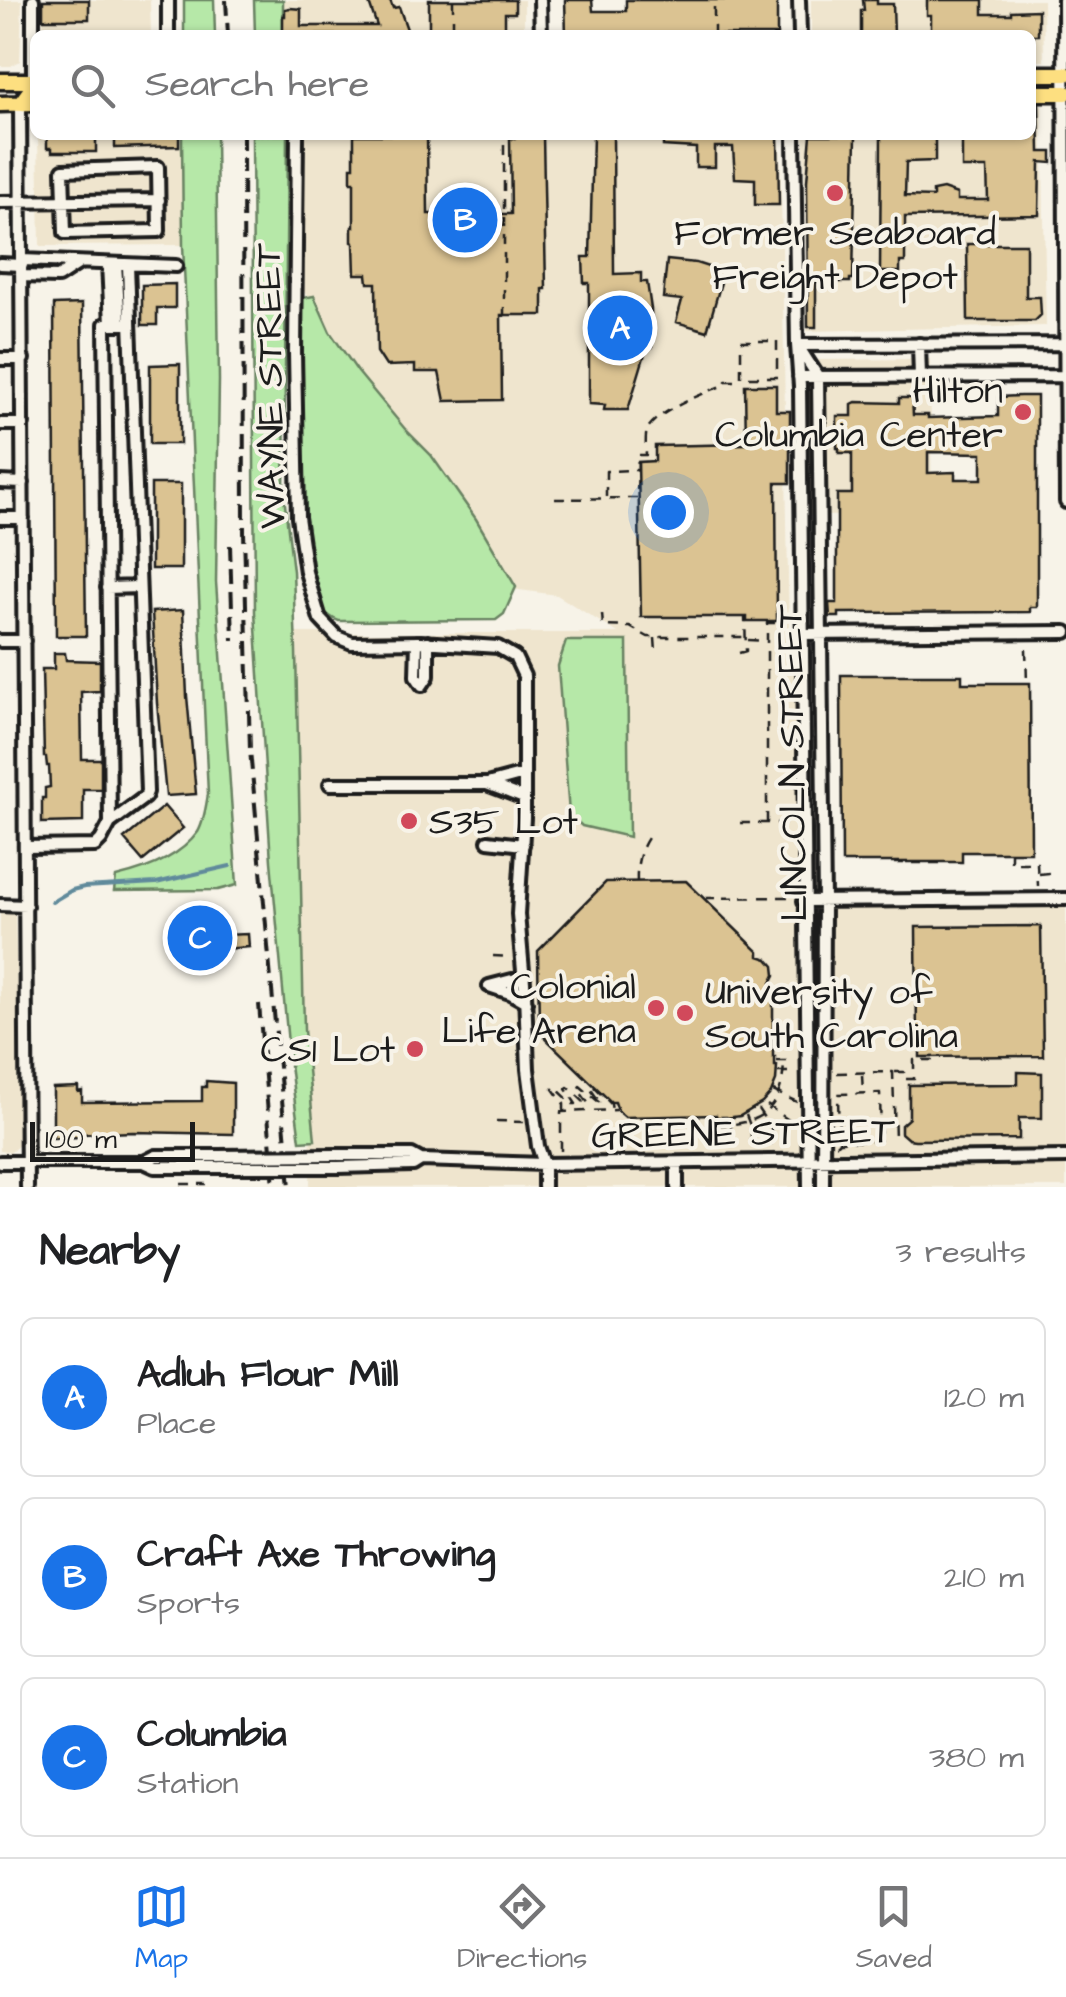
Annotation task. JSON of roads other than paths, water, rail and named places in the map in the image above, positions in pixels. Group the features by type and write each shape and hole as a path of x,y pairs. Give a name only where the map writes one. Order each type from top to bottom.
{"main road":[{"path":"1036,74 1065,74"},
{"path":"0,81 30,84"},
{"path":"1036,94 1065,93"},
{"path":"0,104 28,104"}],"street":[{"path":"32,0 33,30"},
{"path":"168,0 168,30"},
{"path":"540,0 540,30"},
{"path":"799,0 800,30"},
{"path":"1064,0 1066,502"},
{"path":"27,1187 21,202 28,104"},
{"name":"WAYNE STREET","path":"297,140 298,516 306,572 318,616 329,631 352,644 422,642 498,647 515,657 524,676 524,774"},
{"name":"LINCOLN STREET","path":"794,140 809,1187"},
{"path":"158,167 160,231 65,233 64,201 63,170 158,167"},
{"path":"0,202 158,200"},
{"path":"0,264 22,267 58,260 176,266"},
{"path":"26,847 95,846 110,823 147,792 140,588 118,264"},
{"path":"118,264 120,324"},
{"path":"110,823 105,324 120,324"},
{"path":"919,344 920,377"},
{"path":"797,345 1065,344"},
{"path":"797,345 818,377"},
{"path":"0,360 22,360"},
{"path":"799,377 1066,376"},
{"name":"LINCOLN STREET","path":"818,377 823,1187"},
{"path":"0,424 23,424"},
{"path":"0,482 23,483"},
{"path":"0,518 24,518"},
{"path":"107,588 140,588"},
{"path":"802,634 1066,632"},
{"path":"0,642 24,641"},
{"path":"330,784 487,784 524,774 518,914 528,1069 544,1164 544,1187"},
{"path":"487,784 524,798"},
{"path":"488,842 523,845"},
{"path":"804,902 1066,899"},
{"path":"0,905 26,906"},
{"path":"524,977 489,986 526,1002"},
{"name":"GREENE STREET","path":"0,1162 144,1162 155,1167 337,1161 413,1166 421,1160 544,1164 1066,1158"},
{"path":"677,1163 677,1187"}],"waterway":[{"path":"52,902 84,887 156,883 230,866"}],"railway":[{"path":"226,0 228,30"},
{"path":"243,140 244,532 250,750 290,1187"},
{"path":"230,545 233,640"},
{"path":"259,1004 274,1187"}],"place":[{"name":"Former Seaboard Freight Depot","path":"835,193"},
{"name":"Craft Axe Throwing","path":"465,220"},
{"name":"Adluh Flour Mill","path":"620,328"},
{"name":"Hilton Columbia Center","path":"1023,412"},
{"name":"S35 Lot","path":"409,821"},
{"name":"Columbia","path":"200,938"},
{"name":"Colonial Life Arena","path":"656,1008"},
{"name":"University of South Carolina","path":"685,1013"},
{"name":"CS1 Lot","path":"415,1049"}]}
